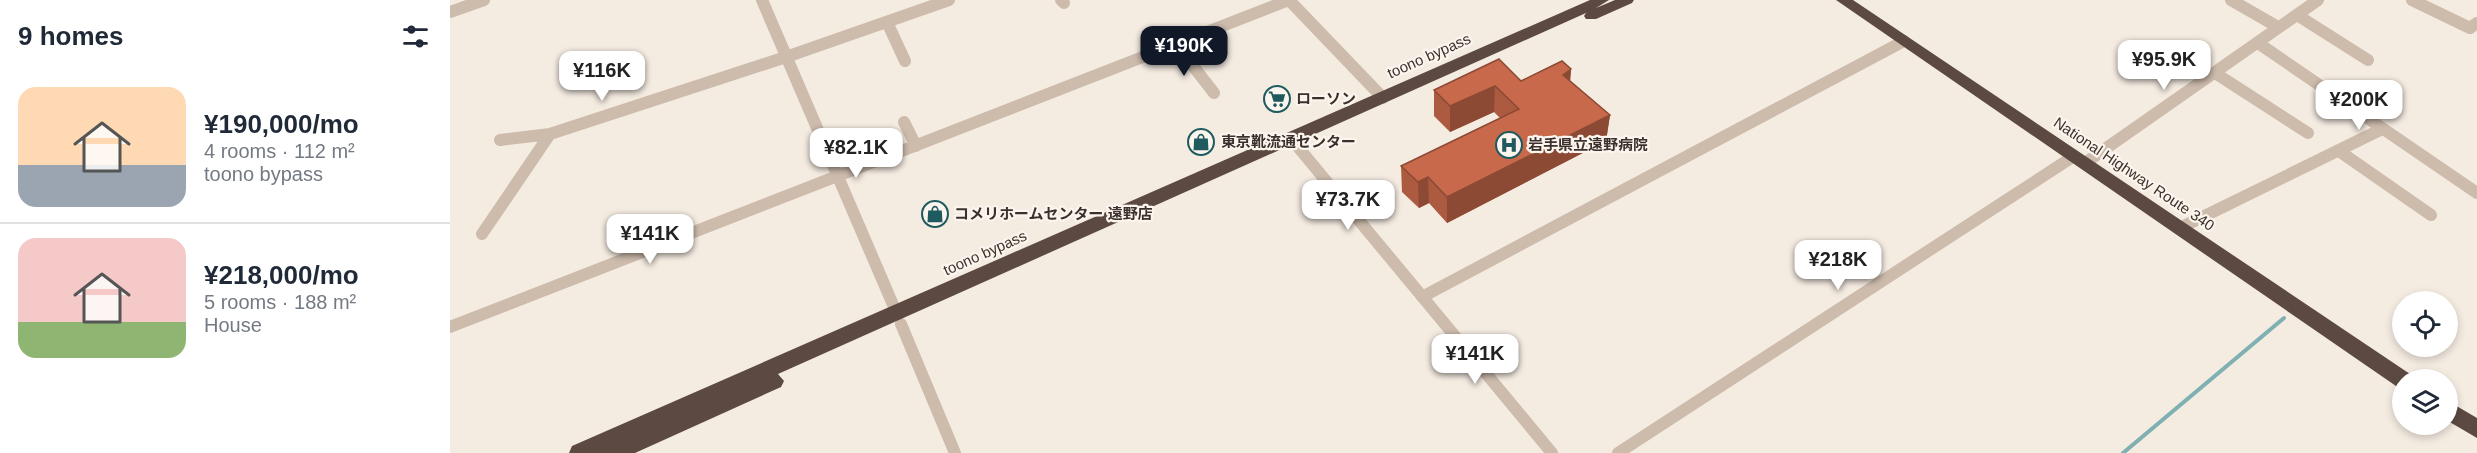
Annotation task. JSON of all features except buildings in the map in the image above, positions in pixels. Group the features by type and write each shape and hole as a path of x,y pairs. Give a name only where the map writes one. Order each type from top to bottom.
{"highway":[{"name":"toono bypass","path":"613,453 899,319 1602,0"},
{"name":"toono bypass","path":"580,453 1298,147 1628,0"},
{"name":"National Highway Route 340","path":"1843,0 2392,373"},
{"path":"2458,417 2477,429"}],"street":[{"path":"450,12 483,0"},
{"path":"762,0 955,453"},
{"path":"500,140 550,134 786,57 949,0"},
{"path":"450,327 1289,0 1383,98"},
{"path":"2231,0 2278,27"},
{"path":"1618,453 2215,73 2318,0"},
{"path":"2412,0 2470,28 2477,23"},
{"path":"2297,15 2368,60"},
{"path":"887,22 905,61"},
{"path":"1422,297 1904,41"},
{"path":"2258,43 2477,193"},
{"path":"1176,44 1214,93"},
{"path":"2215,73 2308,133"},
{"path":"904,122 916,146"},
{"path":"2180,228 2382,129"},
{"path":"482,234 550,134"},
{"path":"1298,147 1552,453"},
{"path":"2339,151 2431,215"}],"waterway":[{"path":"2123,453 2284,318"}],"place":[{"name":"ローソン","path":"1277,99"},
{"name":"東京靴流通センター","path":"1201,142"},
{"name":"岩手県立遠野病院","path":"1509,145"},
{"name":"コメリホームセンター 遠野店","path":"935,214"}]}
